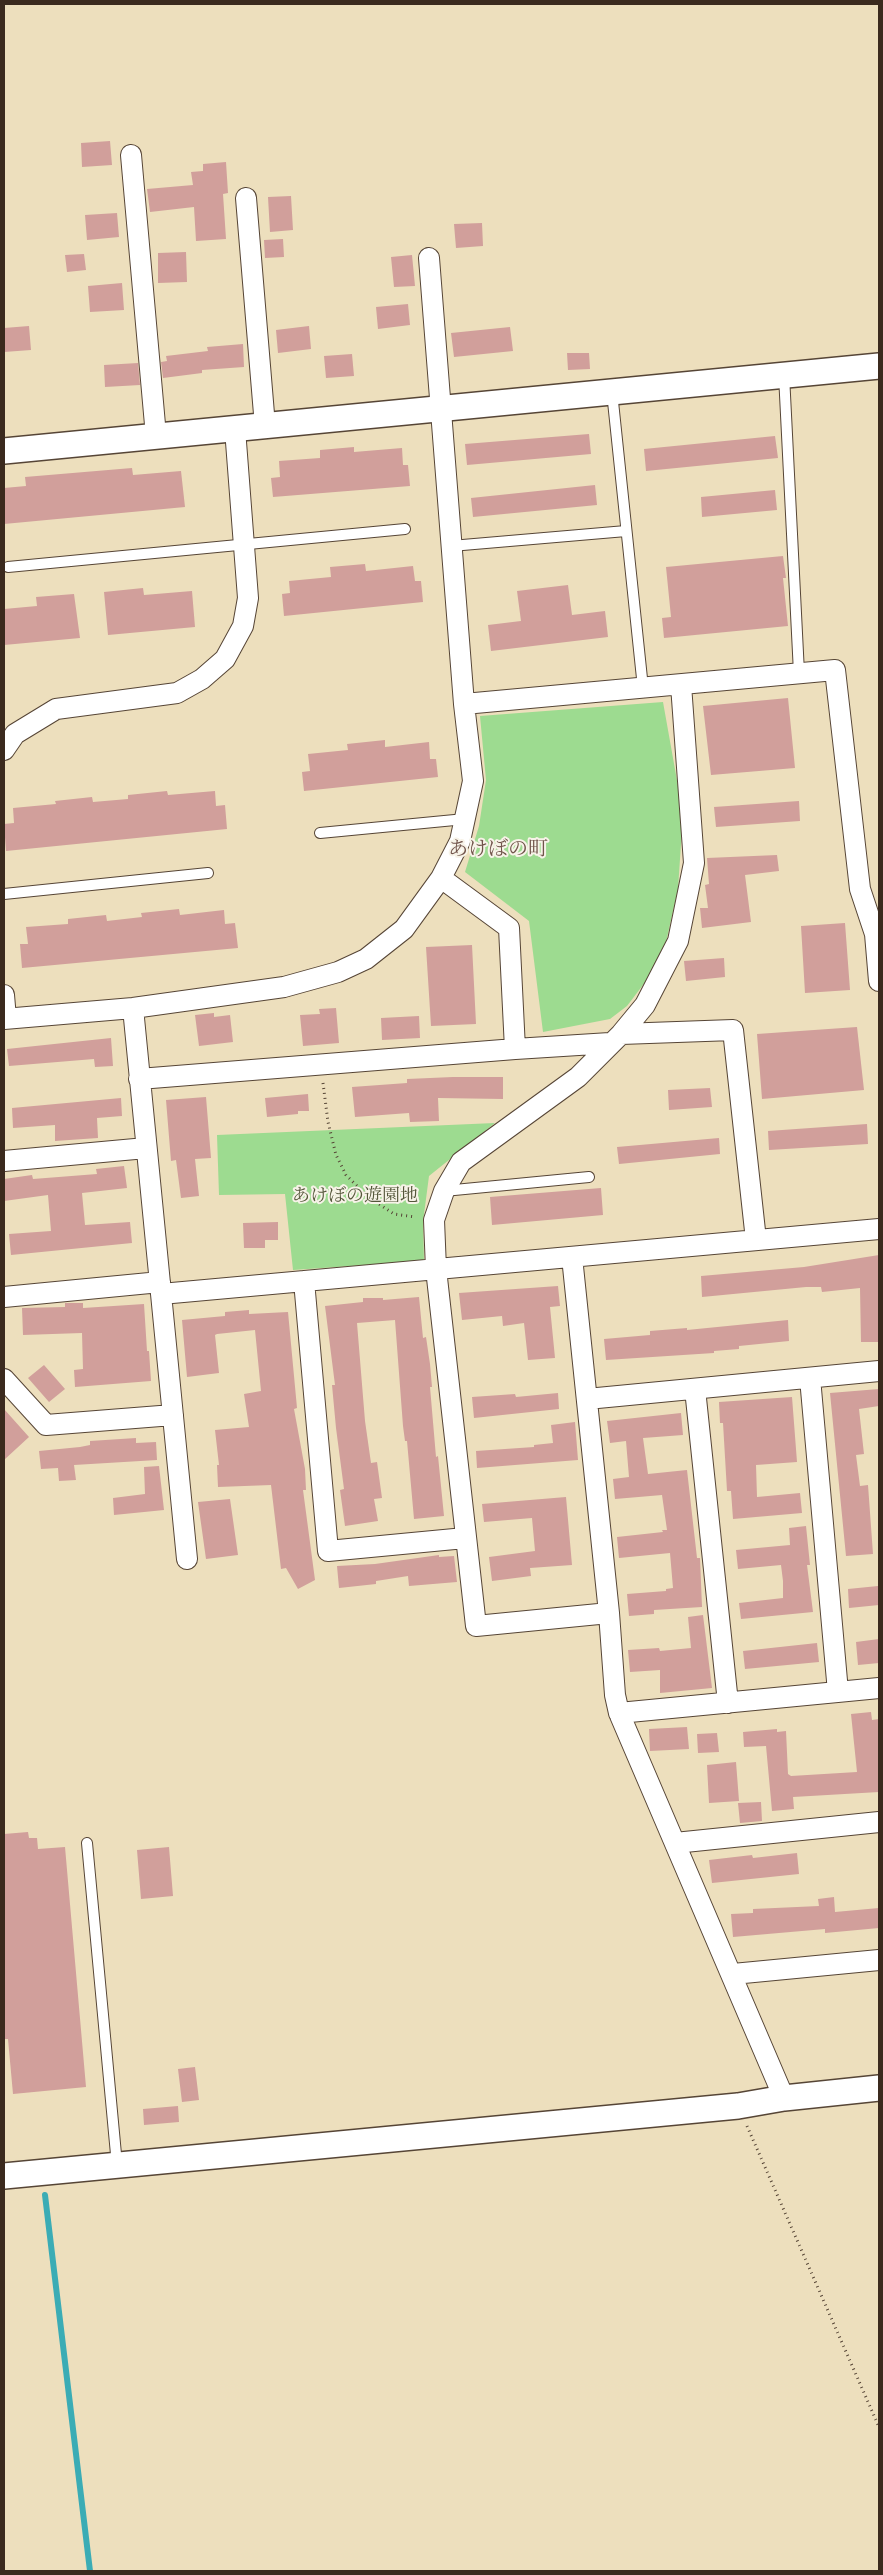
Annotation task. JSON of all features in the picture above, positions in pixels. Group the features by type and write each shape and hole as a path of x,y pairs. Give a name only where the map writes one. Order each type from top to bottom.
{"street":[{"path":"131,155 156,436"},
{"path":"246,198 265,426"},
{"path":"4,995 5,1018 133,1008 284,987 338,972 366,959 404,930 441,878 460,841 473,781 464,704 439,409 429,258"},
{"path":"4,451 879,366"},
{"path":"4,750 15,734 56,709 177,693 202,680 224,659 243,626 248,598 235,428"},
{"path":"464,704 836,670 860,890 875,934 879,981"},
{"path":"609,1613 476,1626 436,1269 434,1220 444,1191 461,1162 578,1077 645,1005 678,941 694,863 681,685"},
{"path":"441,878 509,928 514,1049"},
{"path":"133,1008 187,1559"},
{"path":"140,1079 733,1030 756,1240"},
{"path":"4,1161 146,1148"},
{"path":"4,1297 304,1281 879,1229"},
{"path":"572,1256 618,1713 733,1974 784,2098"},
{"path":"304,1281 328,1551 465,1538"},
{"path":"587,1399 879,1371"},
{"path":"810,1378 838,1692"},
{"path":"4,1380 46,1425 173,1415"},
{"path":"695,1388 728,1703"},
{"path":"618,1713 879,1688"},
{"path":"675,1843 879,1822"},
{"path":"733,1974 879,1960"},
{"path":"4,2176 738,2106 784,2098 879,2088"}],"lane":[{"path":"784,375 799,673"},
{"path":"612,392 643,688"},
{"path":"8,567 404,529"},
{"path":"451,546 626,531"},
{"path":"320,833 465,819"},
{"path":"4,894 208,873"},
{"path":"444,1191 588,1177"},
{"path":"87,1843 118,2165"}],"path":[{"path":"320,1065 328,1122 336,1155 346,1175 368,1196 394,1214 434,1220"},
{"path":"738,2106 879,2428"}],"green space":[{"path":"663,702 683,814 678,889 662,960 627,1006 610,1019 543,1032 529,921 465,872 479,826 486,780 480,716"},
{"name":"あけぼの遊園地","path":"495,1123 429,1176 423,1222 424,1261 293,1270 285,1194 219,1195 217,1135"}],"building":[{"path":"110,141 112,165 82,167 81,143"},
{"path":"226,162 228,193 223,194 226,239 196,241 194,207 150,212 147,189 193,185 191,172 203,171 203,164"},
{"path":"291,196 293,230 270,232 268,197"},
{"path":"117,213 119,237 87,240 85,215"},
{"path":"482,223 483,246 456,248 454,224"},
{"path":"283,239 284,257 265,258 264,240"},
{"path":"186,252 187,282 158,283 158,253"},
{"path":"84,254 86,270 67,272 65,255"},
{"path":"412,255 415,286 394,287 391,257"},
{"path":"122,283 124,310 90,312 88,286"},
{"path":"408,304 410,325 378,329 376,307"},
{"path":"29,326 31,350 4,352 4,328"},
{"path":"309,326 311,349 278,353 276,330"},
{"path":"510,327 513,351 454,357 451,333"},
{"path":"243,344 244,367 202,370 202,373 163,378 161,362 167,361 166,356 208,351 207,347"},
{"path":"567,353 589,353 590,369 568,370"},
{"path":"352,354 354,376 326,378 324,356"},
{"path":"138,363 140,385 105,387 104,365"},
{"path":"589,434 591,454 467,465 465,444"},
{"path":"775,436 778,458 646,471 644,449"},
{"path":"354,447 354,452 402,448 403,465 408,465 410,486 273,497 271,478 280,477 279,461 320,458 320,450"},
{"path":"132,468 133,475 181,471 185,507 4,524 4,488 26,486 25,477"},
{"path":"595,485 597,505 473,517 471,498"},
{"path":"775,490 777,510 702,517 701,497"},
{"path":"783,556 786,578 783,578 788,626 664,638 662,618 671,617 666,567"},
{"path":"365,564 366,571 413,566 415,581 421,581 423,602 284,616 282,594 290,593 289,581 331,577 330,567"},
{"path":"568,585 572,615 605,611 608,637 491,651 488,625 521,621 517,591"},
{"path":"143,588 144,595 192,591 195,627 108,635 104,592"},
{"path":"74,594 80,638 4,645 4,609 37,606 36,597"},
{"path":"788,698 795,768 711,775 703,706"},
{"path":"385,740 385,747 429,742 430,759 436,759 438,777 304,791 302,772 310,771 308,754 348,750 347,744"},
{"path":"167,791 168,795 215,791 216,806 225,805 227,829 6,851 4,824 14,823 13,808 56,804 55,801 92,797 93,802 128,799 128,795"},
{"path":"799,801 800,821 716,827 714,807"},
{"path":"777,855 779,871 745,875 751,922 702,928 700,908 708,908 705,885 709,884 707,858"},
{"path":"179,909 180,915 224,910 225,924 235,923 238,948 22,968 20,944 28,944 26,927 68,924 68,919 106,915 107,921 142,917 141,913"},
{"path":"845,923 850,990 805,993 801,926"},
{"path":"472,945 476,1024 431,1026 426,947"},
{"path":"724,958 725,977 686,981 684,961"},
{"path":"336,1008 339,1043 303,1046 300,1015 320,1014 319,1009"},
{"path":"214,1013 214,1017 230,1015 233,1042 199,1046 195,1015"},
{"path":"419,1016 420,1038 382,1040 381,1018"},
{"path":"857,1027 864,1090 762,1099 757,1034"},
{"path":"111,1038 113,1066 95,1067 94,1059 9,1066 7,1049"},
{"path":"503,1077 503,1099 438,1098 439,1121 410,1122 409,1113 355,1117 352,1087 407,1083 407,1079"},
{"path":"710,1088 712,1107 669,1110 668,1090"},
{"path":"308,1094 309,1111 298,1111 298,1114 267,1117 265,1098"},
{"path":"206,1097 211,1158 195,1159 199,1196 181,1198 176,1160 171,1161 166,1100"},
{"path":"121,1098 122,1116 97,1118 98,1138 55,1141 55,1125 13,1128 12,1108"},
{"path":"867,1124 868,1144 769,1150 768,1131"},
{"path":"719,1138 720,1154 619,1164 617,1147"},
{"path":"124,1166 127,1188 82,1193 85,1225 130,1222 132,1243 11,1255 9,1234 51,1231 48,1195 4,1201 4,1179 32,1175 33,1179 97,1174 96,1169"},
{"path":"601,1188 603,1215 492,1225 490,1197"},
{"path":"278,1222 278,1240 265,1240 265,1248 244,1248 243,1223"},
{"path":"879,1255 879,1342 861,1342 860,1288 822,1292 821,1287 806,1287 702,1297 701,1276 804,1267"},
{"path":"558,1286 560,1306 550,1307 555,1358 528,1360 524,1323 503,1326 502,1316 462,1320 459,1293"},
{"path":"419,1297 423,1338 426,1337 430,1364 436,1457 438,1456 444,1516 414,1519 407,1441 405,1441 403,1426 395,1320 357,1323 365,1421 371,1463 377,1462 382,1498 374,1499 378,1521 345,1526 340,1490 344,1489 332,1385 335,1385 325,1306 363,1302 363,1298 383,1298 383,1300"},
{"path":"65,1303 83,1303 83,1308 144,1304 151,1381 75,1387 74,1370 83,1369 82,1333 23,1335 22,1308 65,1307"},
{"path":"249,1310 249,1314 288,1312 297,1408 294,1409 305,1469 306,1490 303,1490 315,1580 298,1589 286,1568 281,1569 271,1485 218,1487 217,1465 219,1465 215,1430 249,1427 244,1394 261,1391 255,1330 215,1335 219,1373 187,1377 182,1320 225,1316 225,1312"},
{"path":"788,1320 789,1341 739,1346 739,1349 714,1351 714,1353 606,1360 604,1339 650,1335 650,1331 687,1328 687,1330"},
{"path":"44,1365 65,1389 49,1402 28,1378"},
{"path":"879,1389 879,1406 859,1409 864,1454 856,1455 860,1486 868,1485 873,1554 846,1556 830,1393"},
{"path":"558,1393 559,1409 474,1418 472,1397 515,1394 516,1397"},
{"path":"792,1397 797,1462 756,1465 757,1497 800,1493 802,1513 733,1519 731,1491 727,1491 723,1423 720,1423 719,1402"},
{"path":"4,1409 29,1437 4,1460"},
{"path":"681,1413 683,1435 643,1438 648,1474 687,1470 697,1558 700,1558 702,1607 654,1610 654,1614 629,1616 627,1594 666,1591 666,1589 673,1588 670,1553 619,1558 617,1537 667,1530 662,1495 615,1499 613,1479 629,1477 626,1441 610,1443 607,1421"},
{"path":"575,1422 578,1460 477,1468 476,1451 534,1447 534,1445 553,1443 551,1425"},
{"path":"136,1438 136,1443 156,1442 157,1460 74,1465 76,1480 59,1481 58,1468 41,1469 39,1451 80,1447 90,1445 90,1441"},
{"path":"159,1466 164,1510 114,1515 113,1498 145,1494 144,1467"},
{"path":"566,1497 572,1565 530,1568 531,1576 492,1581 489,1557 535,1551 532,1518 484,1522 482,1504"},
{"path":"230,1499 238,1555 206,1559 198,1502"},
{"path":"806,1526 810,1565 807,1565 813,1612 741,1619 739,1603 783,1598 783,1581 781,1565 738,1569 736,1550 790,1545 789,1528"},
{"path":"439,1555 439,1557 454,1556 457,1582 409,1586 408,1576 376,1581 376,1584 339,1588 337,1566 375,1564"},
{"path":"878,1586 879,1605 849,1608 848,1589"},
{"path":"703,1615 712,1688 660,1693 660,1670 630,1672 628,1650 659,1648 660,1651 691,1648 688,1617"},
{"path":"879,1639 879,1663 858,1665 856,1642"},
{"path":"817,1643 819,1662 745,1669 743,1651"},
{"path":"871,1712 872,1720 879,1719 879,1792 793,1797 794,1809 772,1811 766,1746 744,1747 743,1732 777,1729 777,1732 786,1731 788,1774 791,1776 857,1772 851,1714"},
{"path":"687,1727 689,1749 650,1751 649,1729"},
{"path":"717,1733 719,1752 698,1753 697,1734"},
{"path":"736,1762 739,1801 709,1803 707,1765"},
{"path":"761,1802 762,1821 740,1823 738,1803"},
{"path":"28,1832 29,1838 37,1838 38,1849 65,1847 86,2087 13,2094 8,2039 4,2039 4,1834"},
{"path":"169,1847 173,1896 141,1899 137,1850"},
{"path":"797,1853 799,1874 712,1883 709,1860 752,1855 753,1858"},
{"path":"834,1897 835,1912 879,1908 879,1928 825,1933 825,1929 733,1937 731,1914 753,1913 753,1909 819,1906 818,1899"},
{"path":"195,2067 199,2100 182,2102 178,2069"},
{"path":"178,2106 179,2122 144,2125 143,2109"}],"waterway":[{"path":"45,2195 90,2571"}],"district":[{"name":"あけぼの町","path":"498,851"}]}
